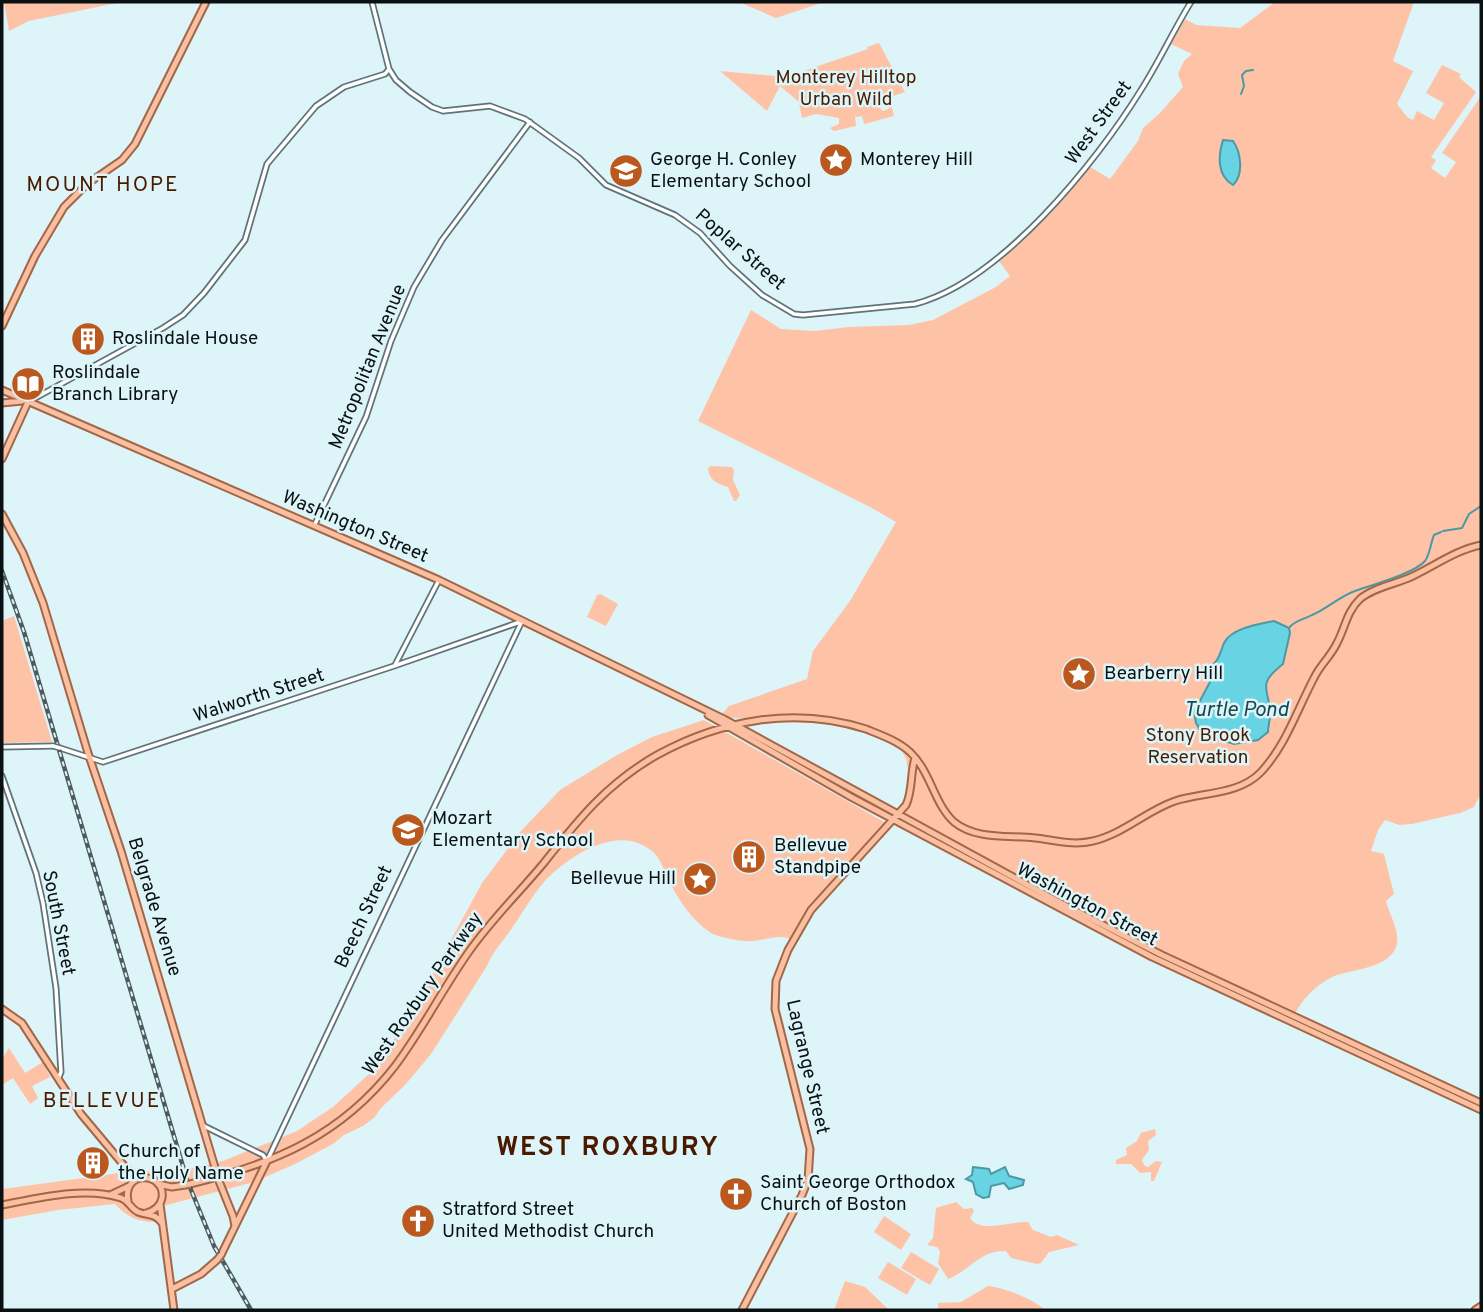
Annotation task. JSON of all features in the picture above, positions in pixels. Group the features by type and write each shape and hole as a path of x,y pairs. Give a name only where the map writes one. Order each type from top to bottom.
{"main road":[{"path":"2,326 35,256 64,207 87,184 122,160 135,144 206,2"},
{"path":"2,390 7,397 2,403"},
{"name":"Washington Street","path":"2,390 439,580 691,703 893,819 1152,957 1481,1110"},
{"path":"2,403 29,401 2,459"},
{"name":"Belgrade Avenue","path":"2,514 21,547 41,596 234,1226"},
{"path":"915,758 925,769 950,817 972,832 1073,843 1106,837 1173,802 1228,790 1253,778 1285,737 1316,673 1337,645 1350,612 1359,600 1366,594 1408,578 1463,550 1481,545"},
{"name":"West Roxbury Parkway","path":"158,1184 175,1187 187,1185 267,1161 297,1148 348,1116 373,1092 404,1052 478,939 594,801 627,774 655,756 688,740 730,725 805,717 844,723 894,741 915,758"},
{"path":"753,735 751,729 755,723 776,718"},
{"name":"Washington Street","path":"730,725 1162,955 1481,1103"},
{"path":"898,815 910,796 915,758"},
{"name":"Lagrange Street","path":"742,1310 802,1195 808,1180 810,1163 807,1138 775,1009 776,981 780,967 811,910 898,815"},
{"path":"2,1009 22,1023 85,1119 127,1169 141,1178"},
{"name":"Beech Street","path":"234,1226 267,1161"},
{"path":"127,1169 130,1185 127,1194 130,1204"},
{"path":"110,1195 141,1178 149,1178 158,1184 174,1310"},
{"path":"146,1213 155,1210 166,1193 175,1187"},
{"path":"2,1205 70,1195 110,1195 124,1199 135,1210 156,1216 162,1223"},
{"path":"172,1289 201,1274 219,1257 234,1226"},
{"path":"1475,1310 1481,1306"}],"street":[{"path":"29,401 163,328 183,315 204,293 245,240 262,176 275,154 316,106 344,87 385,74 390,69 372,2"},
{"name":"West Street","path":"1011,247 1070,184 1125,115 1191,2"},
{"name":"Poplar Street","path":"390,69 399,83 436,109 449,111 494,106 530,122 586,164 606,185 661,207 699,233 744,280 762,295 794,314 904,305 928,300 971,278 1011,247"},
{"name":"Metropolitan Avenue","path":"314,526 366,418 391,341 414,286 442,240 530,122"},
{"path":"394,666 439,580"},
{"name":"Walworth Street","path":"2,747 52,746 103,762 522,621"},
{"name":"Beech Street","path":"267,1161 522,621"},
{"name":"South Street","path":"2,776 36,873 43,903 59,1019 61,1072 58,1079"},
{"path":"202,1125 262,1155 267,1161"}],"green space":[{"path":"4,2 117,3 29,21 9,31"},
{"path":"739,2 824,2 776,18"},
{"name":"Stony Brook Reservation","path":"1275,2 1414,2 1393,61 1413,71 1397,104 1407,117 1413,120 1417,111 1434,120 1444,103 1426,93 1442,65 1461,74 1459,77 1476,92 1431,157 1436,160 1431,168 1445,178 1456,162 1442,153 1481,96 1481,793 1474,807 1460,813 1412,824 1399,825 1385,820 1378,830 1371,851 1384,854 1394,894 1386,901 1397,932 1394,952 1370,967 1332,977 1305,999 1294,1016 1064,901 897,811 907,797 909,775 906,759 899,745 855,726 773,715 739,718 722,714 729,706 807,679 813,651 850,601 896,522 698,421 751,310 781,329 815,331 909,325 933,320 996,287 1010,276 999,261 1050,214 1090,167 1110,179 1138,141 1143,128 1183,87 1178,74 1184,61 1192,54 1171,44 1185,19 1196,25 1240,28"},
{"name":"Monterey Hilltop Urban Wild","path":"879,43 905,92 879,101 878,106 883,111 888,109 891,103 894,116 864,124 862,116 855,117 856,126 834,131 830,128 839,124 839,118 816,114 802,118 799,102 780,86 767,111 720,71 786,77"},
{"path":"732,467 733,480 740,495 736,501 728,487 712,478 708,468"},
{"path":"600,594 618,604 606,626 587,617 597,595"},
{"path":"14,616 52,742 2,743 2,621"},
{"path":"704,720 886,823 822,893 790,939 776,937 743,941 711,933 686,909 656,855 643,845 628,841 597,845 567,861 544,882 493,953 431,1054 375,1117 363,1126 295,1164 254,1182 163,1206 164,1220 138,1220 115,1204 2,1220 2,1189 117,1173 127,1164 135,1172 148,1171 157,1176 223,1161 297,1131 333,1107 369,1074 408,1019 482,883 521,831 560,790 652,737"},
{"path":"9,1048 25,1073 43,1062 50,1077 32,1086 38,1098 30,1104 13,1078 2,1085 2,1059"},
{"path":"1155,1129 1156,1135 1148,1141 1149,1150 1142,1160 1148,1167 1156,1161 1162,1162 1154,1181 1151,1181 1151,1172 1140,1173 1131,1164 1116,1164 1116,1160 1127,1155 1126,1148 1137,1141 1141,1133"},
{"path":"956,1202 964,1209 972,1208 974,1211 970,1218 974,1223 996,1226 1028,1222 1033,1230 1051,1237 1057,1235 1079,1245 1049,1252 1041,1263 1037,1264 1011,1258 1006,1251 997,1251 982,1257 948,1279 938,1263 940,1251 937,1247 927,1245 933,1238 936,1208"},
{"path":"884,1216 911,1234 901,1250 874,1232"},
{"path":"911,1252 939,1269 930,1285 901,1268"},
{"path":"888,1262 916,1279 907,1295 878,1278"},
{"path":"845,1281 865,1287 889,1310 834,1310"},
{"path":"988,1286 1018,1295 1045,1310 938,1310 938,1303 961,1302"}],"water":[{"path":"1223,140 1233,141 1239,157 1239,175 1233,185 1221,171 1220,153"},
{"name":"Turtle Pond","path":"1274,621 1289,628 1290,633 1283,664 1274,671 1267,683 1270,715 1268,732 1258,740 1234,744 1208,736 1200,730 1194,712 1210,682 1211,667 1218,659 1224,643 1239,630"},
{"path":"973,1167 989,1169 991,1174 1005,1167 1009,1176 1024,1180 1023,1185 1009,1189 1004,1183 991,1186 989,1197 983,1198 976,1194 973,1182 966,1179 972,1175"}],"waterway":[{"path":"1241,94 1244,86 1242,75 1253,70"},
{"path":"1443,531 1462,528 1469,514 1481,506"},
{"path":"1289,628 1349,593 1393,578 1420,565 1427,558 1434,535 1441,532"}],"railway":[{"path":"2,571 24,632 187,1180 214,1246 251,1310"}],"place":[{"name":"Monterey Hill","path":"836,160"},
{"name":"George H. Conley Elementary School","path":"626,171"},
{"name":"Roslindale House","path":"88,339"},
{"name":"Roslindale Branch Library","path":"28,384"},
{"name":"Bearberry Hill","path":"1079,674"},
{"name":"Mozart Elementary School","path":"408,830"},
{"name":"Bellevue Standpipe","path":"749,857"},
{"name":"Bellevue Hill","path":"700,879"},
{"name":"Church of the Holy Name","path":"93,1163"},
{"name":"Saint George Orthodox Church of Boston","path":"736,1194"},
{"name":"Stratford Street United Methodist Church","path":"418,1221"}],"district":[{"name":"MOUNT HOPE","path":"103,185"},
{"name":"BELLEVUE","path":"102,1101"},
{"name":"WEST ROXBURY","path":"608,1148"}]}
